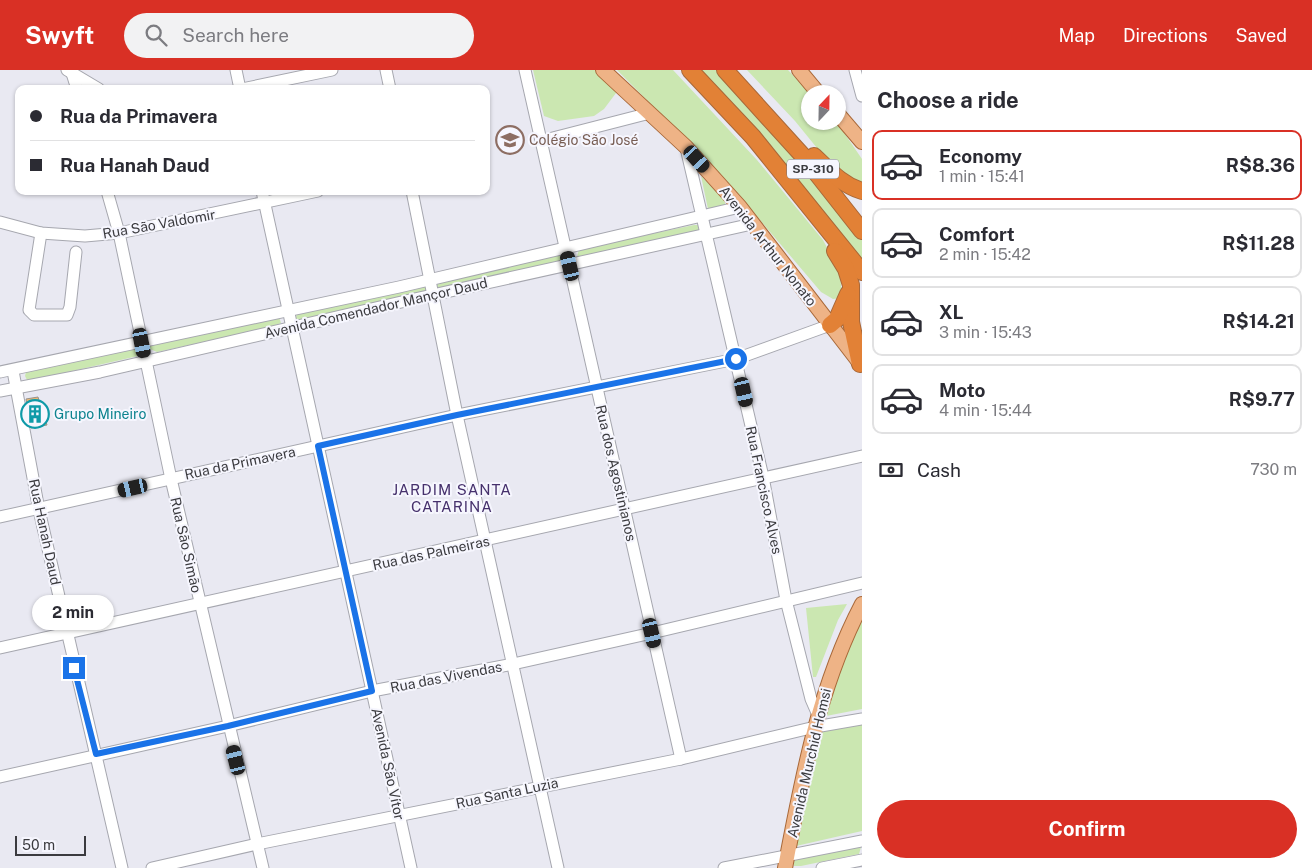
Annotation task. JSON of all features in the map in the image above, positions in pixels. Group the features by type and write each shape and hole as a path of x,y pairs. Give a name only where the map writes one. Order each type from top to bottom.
{"highway":[{"name":"SP-310","path":"690,70 753,137 862,272"},
{"name":"SP-310","path":"725,70 803,156 862,230"},
{"path":"762,109 838,179 862,192"},
{"path":"817,214 820,230 846,269 851,285 850,322 861,365"},
{"path":"830,325 837,319 845,305 851,285"}],"main road":[{"name":"Avenida Arthur Nonato","path":"603,70 686,147 740,207 861,365"},
{"path":"799,70 812,85"},
{"path":"846,123 862,142"},
{"name":"Avenida Murchid Homsi","path":"786,862 816,721 826,687 862,604"}],"street":[{"path":"86,81 92,70"},
{"path":"236,70 240,85"},
{"path":"260,85 332,70"},
{"path":"386,70 389,85"},
{"name":"Rua dos Agostinianos","path":"525,70 681,759"},
{"path":"855,70 862,96"},
{"path":"70,71 92,85"},
{"path":"70,71 75,85"},
{"path":"541,141 650,113"},
{"name":"Rua Francisco Alves","path":"686,147 704,216 763,477 786,600 816,721"},
{"name":"Rua São Simão","path":"108,195 119,233 171,479 263,868"},
{"name":"Avenida São Vítor","path":"263,195 411,868"},
{"name":"Rua São Valdomir","path":"0,222 41,233 85,236 119,233 300,195"},
{"path":"413,195 457,415 558,868"},
{"name":"Avenida Comendador Mançor Daud","path":"0,372 13,371 431,279 740,207"},
{"name":"Avenida Comendador Mançor Daud","path":"0,391 146,361 434,295 708,236 752,224"},
{"path":"41,233 29,310 34,315 67,315 70,307 76,252"},
{"name":"Rua da Primavera","path":"0,517 39,510 457,415 736,359 830,325"},
{"name":"Rua Hanah Daud","path":"13,371 39,510 66,634 122,868"},
{"name":"Rua das Palmeiras","path":"0,648 862,456"},
{"name":"Rua das Vivendas","path":"0,777 228,726 372,691 514,664 652,633 862,583"},
{"name":"Rua Santa Luzia","path":"152,868 257,844 681,759 816,721 862,719"},
{"path":"724,868 786,862 862,841"},
{"path":"822,868 862,860"}],"green space":[{"path":"533,70 597,70 616,87 616,93 604,109 594,116 558,121 544,116"},
{"path":"617,70 673,70 757,160 823,240 840,272 842,298 833,299 821,292 726,180"},
{"path":"701,70 719,70 749,102 862,238 862,261 774,149"},
{"path":"747,70 788,70 802,85 801,128"},
{"path":"802,130 842,130 862,159 862,183 859,186 830,164"},
{"path":"701,176 725,200 725,205 713,211 708,209"},
{"path":"698,225 701,231 581,260 577,257 579,249"},
{"path":"561,256 562,263 439,288 437,286 439,279"},
{"path":"423,284 427,287 427,291 299,322 296,318 297,311"},
{"path":"279,317 281,323 267,328 157,352 150,349 150,346"},
{"path":"138,346 140,353 138,356 33,380 27,380 25,376 26,372"},
{"path":"847,604 838,620 816,677 813,677 806,608"},
{"path":"862,612 862,709 826,716 824,710"},
{"path":"862,723 862,831 796,846 820,731"},
{"path":"857,845 861,847 859,854 801,866 794,866 793,863 796,858"}],"building":[{"name":"Grupo Mineiro","path":"38,397 47,425 31,428 26,399"}],"place":[{"name":"Colégio São José","path":"510,140"},
{"name":"Grupo Mineiro","path":"35,414"}],"district":[{"name":"JARDIM SANTA CATARINA","path":"452,498"}],"route":[{"path":"74,668 96,754 228,726 372,691 318,446 457,415 736,359"}]}
